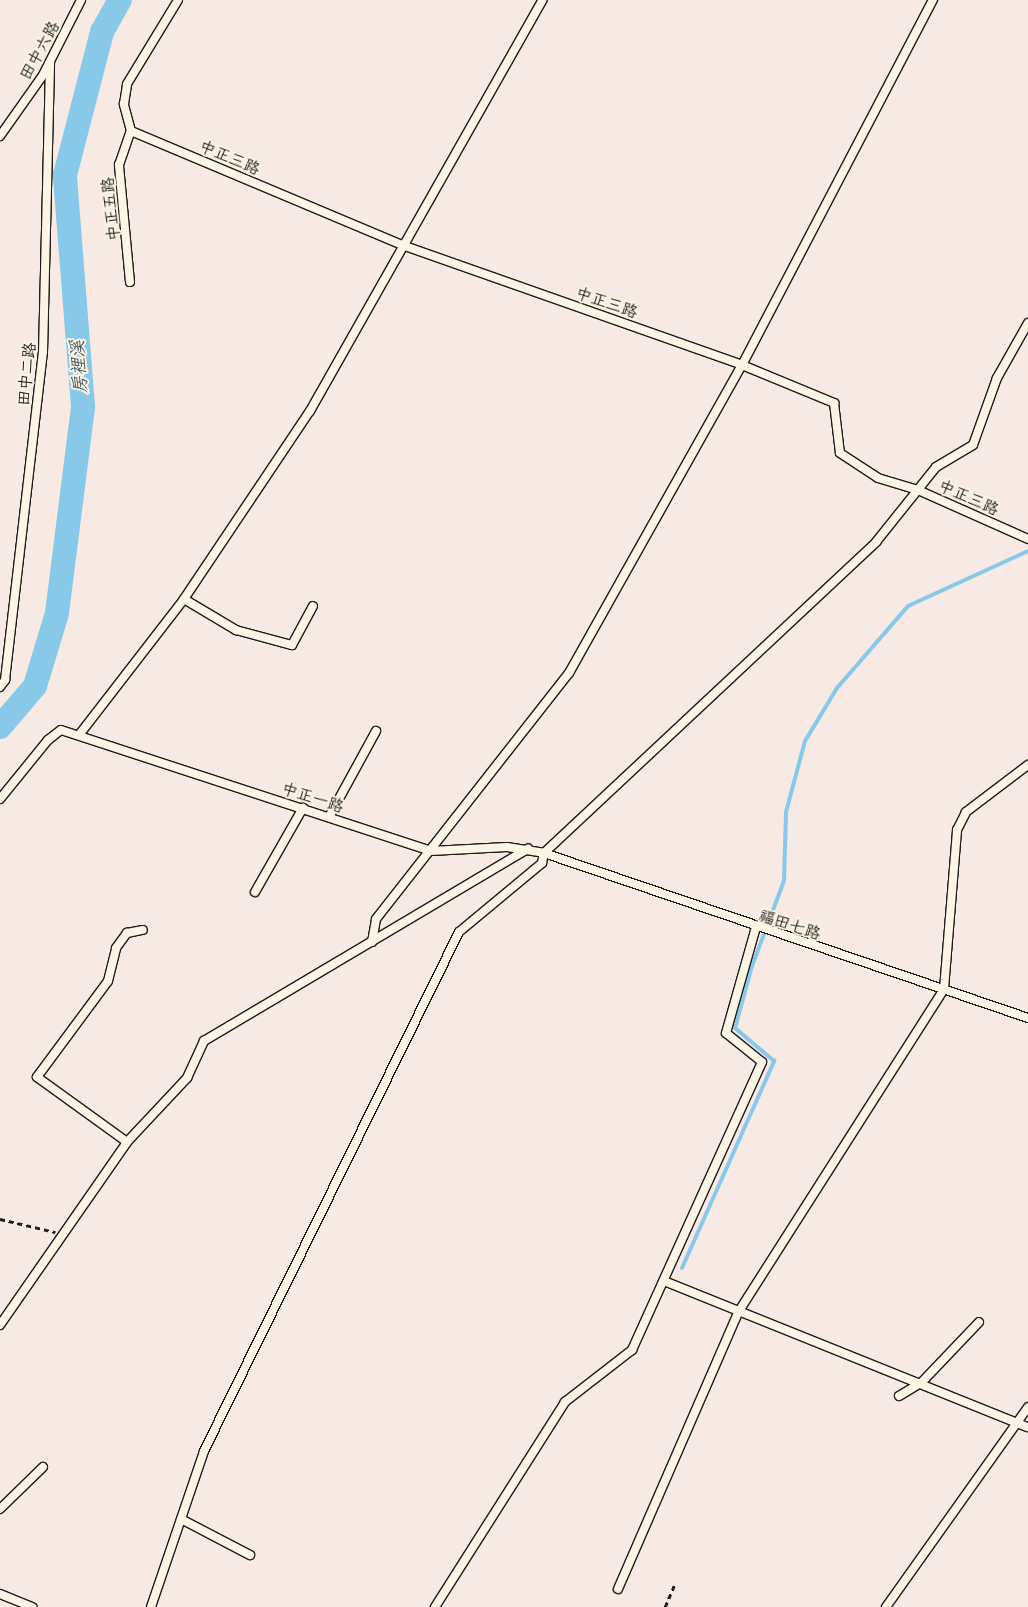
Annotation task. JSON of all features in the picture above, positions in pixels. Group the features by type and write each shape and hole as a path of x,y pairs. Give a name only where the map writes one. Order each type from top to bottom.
{"lane":[{"name":"田中六路","path":"0,136 50,62 81,0"},
{"path":"132,131 124,104 127,84 178,0"},
{"path":"79,736 184,599 310,411 543,0"},
{"path":"372,942 376,919 569,673 742,365 933,0"},
{"name":"田中二路","path":"0,686 5,680 43,352 50,62"},
{"name":"中正三路","path":"132,131 405,246 742,365 834,403 840,453 878,478 918,490 1028,539"},
{"name":"中正五路","path":"130,282 120,165 132,131"},
{"path":"151,1607 204,1451 459,932 542,863 544,852 876,542 936,466 973,445 998,378 1028,323"},
{"path":"184,599 236,630 292,645 314,606"},
{"name":"中正一路","path":"0,799 48,740 61,730 431,851 528,849 544,852"},
{"path":"328,817 376,731"},
{"path":"618,1589 739,1311 944,989 957,830 966,812 1028,765"},
{"path":"255,892 303,808"},
{"path":"0,1325 66,1234 127,1142 187,1078 204,1041 528,849"},
{"name":"福田七路","path":"544,852 756,927 1028,1018"},
{"path":"435,1607 564,1402 632,1350 762,1062 726,1033 756,927"},
{"path":"127,1142 36,1077 108,982 116,948 127,933 143,930"},
{"path":"664,1281 1028,1427"},
{"path":"899,1396 921,1383 979,1322"},
{"path":"886,1607 1028,1408"},
{"path":"0,1509 43,1467"},
{"path":"181,1519 250,1555"},
{"path":"0,1594 32,1607"}],"path":[{"path":"0,1219 66,1234"},
{"path":"665,1607 675,1584"}],"waterway":[{"name":"房裡溪","path":"0,727 35,686 57,613 83,406 65,175 102,32 120,0"},
{"path":"682,1268 774,1061 735,1028 752,966 784,881 786,812 805,741 837,688 908,606 1028,551"}]}
